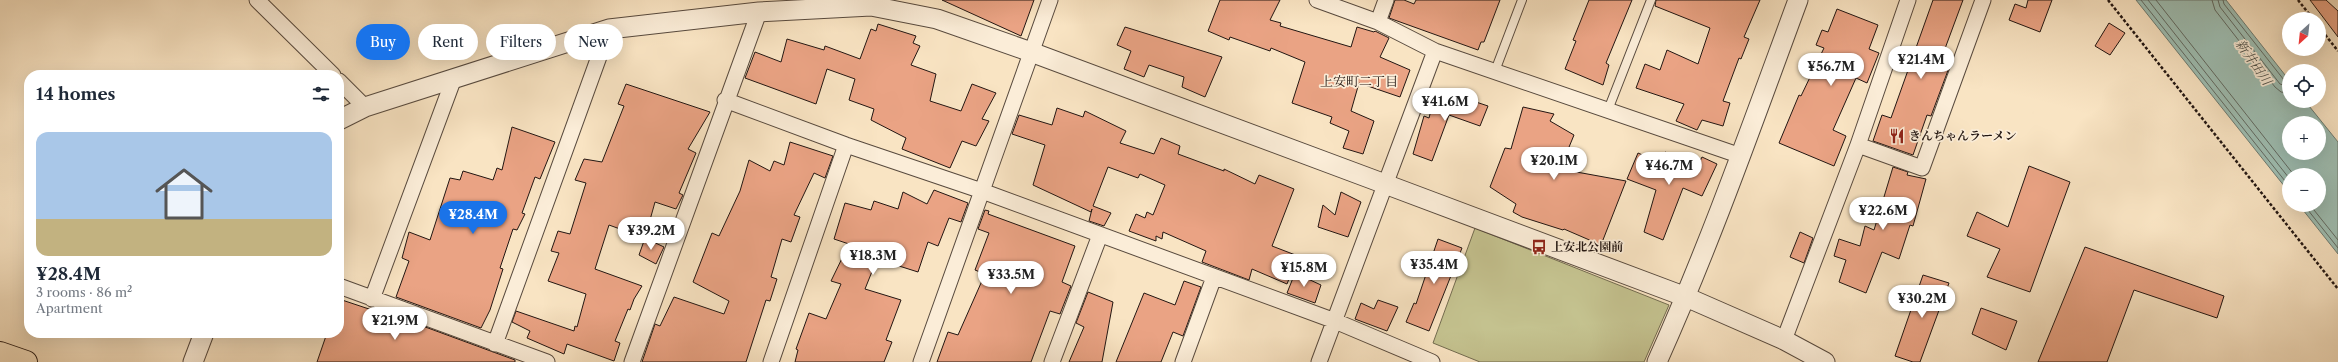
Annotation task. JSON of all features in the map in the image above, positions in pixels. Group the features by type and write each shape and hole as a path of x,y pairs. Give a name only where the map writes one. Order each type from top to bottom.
{"highway":[{"path":"0,353 26,362"}],"street":[{"path":"257,0 328,70"},
{"path":"921,362 1050,0"},
{"path":"1317,0 1378,22 1435,51 1741,156"},
{"path":"1378,22 1386,0"},
{"path":"1657,362 1686,297 1741,156 1798,0"},
{"path":"1784,340 1858,146 1908,0"},
{"path":"1858,146 1922,168 1983,0"},
{"path":"623,27 759,12 870,6 882,4 937,19 1031,52 1686,297 1784,340 1824,362"},
{"path":"632,362 725,100 759,12"},
{"path":"344,118 365,107 564,43"},
{"path":"1319,362 1435,51"},
{"path":"495,344 598,60"},
{"path":"372,298 454,78"},
{"path":"344,86 365,107"},
{"path":"725,100 846,145 982,191 1334,321 1432,362"},
{"path":"771,362 846,145"},
{"path":"1052,362 1100,235"},
{"path":"1183,362 1214,277"},
{"path":"344,288 547,362"},
{"path":"193,362 202,338"}],"lane":[{"path":"1495,71 1522,0"},
{"path":"1608,110 1651,0"}],"path":[{"path":"2108,0 2338,288"},
{"path":"2298,0 2307,12"},
{"path":"2326,36 2338,51"}],"shaded area":[{"path":"1475,228 1669,305 1644,362 1480,362 1433,343"}],"water":[{"name":"新井田川","path":"2136,0 2226,0 2282,71 2282,108 2311,108 2317,116 2282,116 2282,160 2326,160 2326,127 2338,142 2338,254 2305,212 2326,212 2326,168 2282,168 2282,183"}],"building":[{"path":"942,0 1034,0 1021,36"},
{"path":"1220,0 1280,0 1270,20 1281,23 1280,26 1351,47 1357,27 1375,31 1389,38 1380,57 1410,70 1400,97 1359,83 1351,111 1374,121 1363,154 1343,148 1349,131 1330,123 1332,117 1292,103 1305,62 1271,48 1270,51 1230,37 1229,40 1208,31"},
{"path":"1395,0 1404,0 1414,4 1416,0 1500,0 1484,42 1481,42 1478,50 1389,18"},
{"path":"1589,0 1632,0 1606,63 1609,65 1603,85 1565,69 1576,41 1573,40"},
{"path":"1656,0 1760,0 1744,37 1749,39 1741,59 1739,58 1723,101 1730,103 1723,126 1702,120 1697,130 1676,121 1684,104 1636,88 1645,64 1660,70 1667,50 1698,64 1710,28 1655,6"},
{"path":"1933,0 1963,0 1943,54 1953,57 1931,116 1927,115 1913,155 1873,141 1882,115 1891,118"},
{"path":"2028,0 2052,0 2040,32 2009,20 2015,4 2026,8"},
{"path":"2310,0 2326,0 2338,11 2338,37 2326,21 2326,12 2319,12"},
{"path":"1837,9 1878,25 1869,49 1879,53 1867,83 1856,78 1833,130 1846,136 1834,166 1779,143 1799,95 1801,96 1824,48 1816,45 1822,30 1828,32"},
{"path":"2109,23 2125,33 2110,55 2095,46"},
{"path":"878,24 916,36 913,43 920,46 911,65 936,74 930,101 961,111 972,84 996,93 982,119 989,121 976,146 962,141 950,168 902,149 906,138 871,120 874,109 849,100 855,79 827,69 816,104 745,78 755,52 781,62 787,39 824,50 825,46 860,59 871,29 876,31"},
{"path":"1125,27 1222,57 1205,97 1182,87 1184,77 1149,65 1144,77 1124,69 1131,51 1117,45"},
{"path":"626,84 710,112 688,149 696,153 679,193 683,195 676,209 655,202 645,238 609,225 595,269 642,286 634,299 630,310 628,309 615,341 620,343 614,361 567,344 564,354 527,338 530,331 512,322 516,311 574,331 575,326 577,327 586,294 548,281 559,253 551,251 558,231 570,234 586,183 575,180 584,159 602,162 624,106 618,104"},
{"path":"1436,91 1456,101 1458,96 1488,106 1480,126 1449,115 1432,161 1413,154 1424,116 1429,118"},
{"path":"1523,107 1554,114 1550,121 1574,135 1560,169 1626,181 1601,245 1564,229 1563,230 1522,217 1513,212 1516,204 1490,187 1505,148 1511,149"},
{"path":"1057,108 1083,117 1085,111 1126,131 1120,143 1154,154 1161,138 1180,146 1178,154 1224,171 1224,169 1255,184 1259,175 1294,189 1272,246 1298,256 1287,284 1252,269 1249,280 1202,262 1206,251 1163,232 1162,239 1156,236 1156,241 1129,231 1136,214 1145,218 1147,212 1153,215 1165,185 1140,174 1138,178 1108,167 1093,206 1111,213 1104,226 1089,221 1092,209 1091,212 1033,185 1045,145 1012,134 1019,115 1052,125"},
{"path":"512,127 555,142 540,179 535,177 522,213 525,214 517,230 513,229 500,268 503,269 490,310 481,328 396,297 409,261 402,258 409,232 430,240 450,178 460,180 463,171 493,180 497,168 502,170"},
{"path":"790,142 833,156 825,178 814,173 794,215 800,217 791,242 782,239 771,277 777,279 770,301 766,300 746,362 642,362 655,324 660,326 674,297 724,314 729,301 693,282 712,233 719,236 740,191 749,160 770,171 774,161 784,165"},
{"path":"1665,152 1698,165 1702,157 1717,164 1702,196 1683,188 1663,240 1644,232 1656,190 1627,179 1638,153 1661,163"},
{"path":"2029,166 2070,182 2030,292 1987,277 2000,249 1967,236 1977,212 2008,227"},
{"path":"1893,167 1908,172 1907,175 1926,179 1913,226 1910,225 1899,259 1882,252 1866,293 1839,282 1846,260 1834,256 1839,239 1860,246 1865,226 1874,230"},
{"path":"934,190 968,203 961,222 949,218 938,246 928,242 918,272 877,259 865,289 901,300 886,340 892,342 884,362 795,362 798,350 796,349 809,313 826,319 841,284 831,281 849,244 834,239 845,203 871,210 874,201 898,209 903,192 927,204"},
{"path":"1341,192 1361,202 1348,237 1318,227 1323,205 1335,215"},
{"path":"985,210 989,211 988,214 1075,246 1062,282 1071,286 1060,314 1050,311 1031,362 937,362 948,332 958,335 985,274 975,270 989,233 978,229"},
{"path":"1800,232 1813,238 1804,263 1790,257"},
{"path":"645,238 664,247 656,264 639,255"},
{"path":"1438,239 1462,248 1429,331 1406,322 1414,303 1416,304"},
{"path":"2085,247 2224,296 2217,318 2134,290 2107,362 2038,362"},
{"path":"1295,273 1321,285 1315,303 1287,293"},
{"path":"1923,275 1949,283 1920,362 1913,362 1895,356"},
{"path":"1184,281 1201,287 1183,336 1173,332 1161,362 1116,362 1144,293 1175,305"},
{"path":"1088,292 1113,302 1102,362 1069,362 1084,327 1076,323"},
{"path":"1378,300 1398,307 1387,331 1355,319 1361,303 1374,309"},
{"path":"344,301 390,316 390,314 515,360 515,362 317,362 325,338 344,338"},
{"path":"1981,308 2017,321 2006,350 1972,334"}],"place":[{"name":"きんちゃんラーメン","path":"1897,136"},
{"name":"上安北公園前","path":"1539,247"}],"district":[{"name":"上安町二丁目","path":"1359,81"}]}
